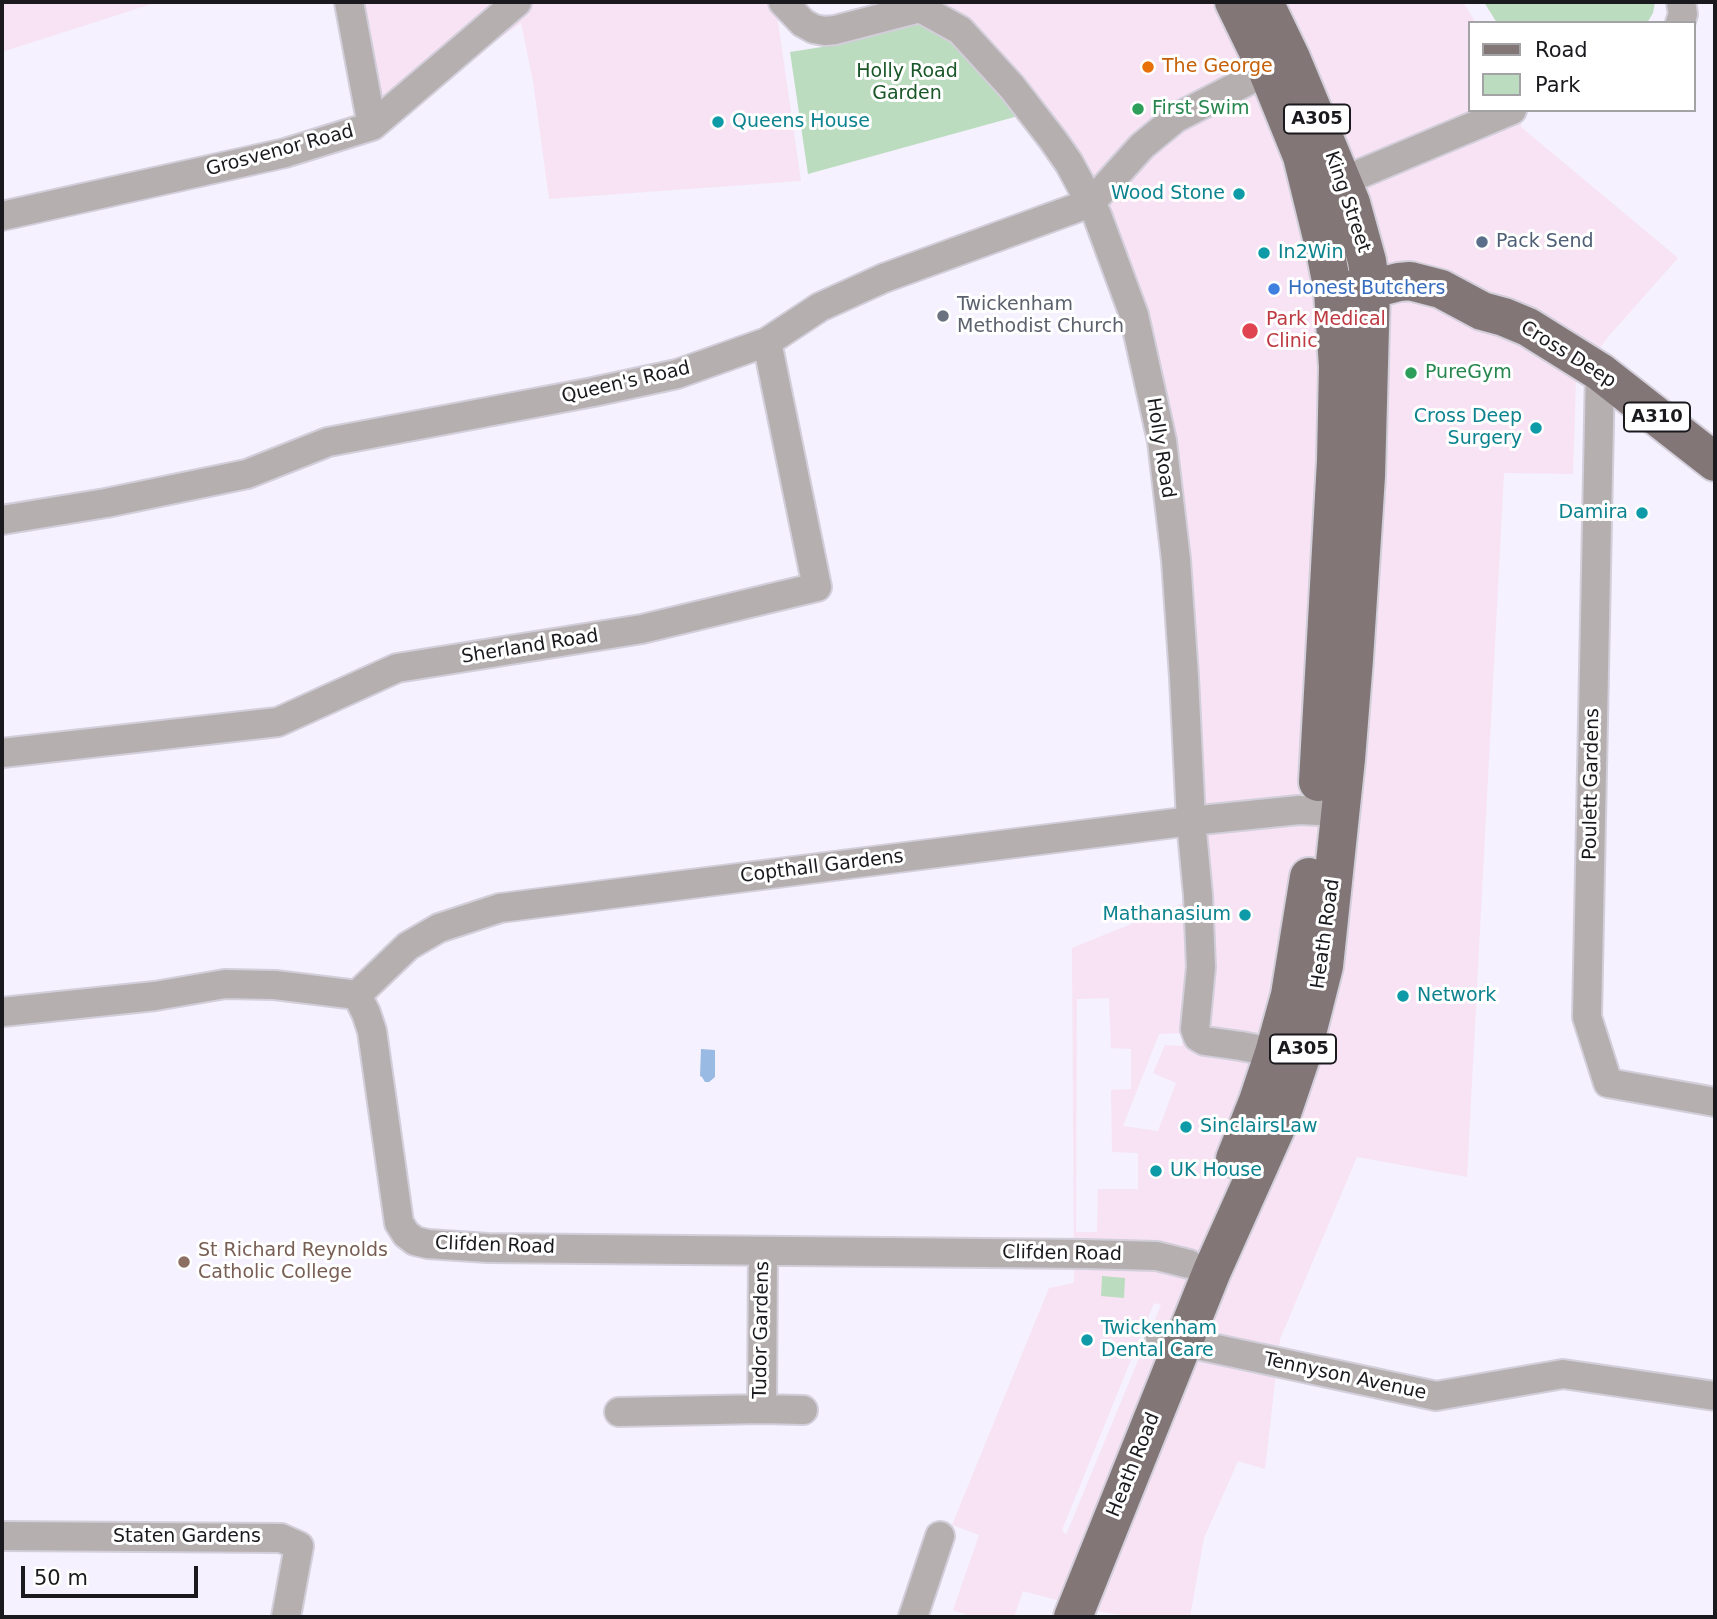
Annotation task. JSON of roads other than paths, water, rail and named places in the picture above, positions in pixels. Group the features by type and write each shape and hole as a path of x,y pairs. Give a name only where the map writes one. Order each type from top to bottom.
{"main road":[{"name":"King Street","path":"1234,2 1280,65 1343,181 1367,261 1371,289"},
{"name":"King Street","path":"1264,2 1333,291"},
{"name":"Cross Deep","path":"1333,291 1371,289 1395,302 1433,313 1482,311 1528,327 1600,372 1715,462"},
{"name":"Heath Road","path":"1046,1617 1172,1340 1212,1271 1280,1119 1288,1055 1290,995 1308,888 1348,733 1366,476 1371,289"},
{"name":"Heath Road","path":"1328,812 1320,757 1336,461 1338,367 1333,291"},
{"name":"Heath Road","path":"1073,1617 1172,1340 1189,1264 1232,1168 1258,1101 1288,1055"}],"street":[{"path":"349,2 372,126"},
{"name":"Grosvenor Road","path":"2,216 285,153 372,126 517,2"},
{"name":"Holly Road","path":"783,2 803,23 825,31 920,8 960,30 1012,87 1053,140 1069,163 1097,215 1134,315 1162,441 1177,573 1191,821 1198,895 1201,967 1195,1029 1198,1037 1205,1041 1288,1055"},
{"name":"Queen's Road","path":"2,520 106,503 247,474 328,442 677,374 767,342 820,307 884,278 1082,206 1097,196 1142,146 1176,118 1280,65"},
{"path":"1343,181 1508,112"},
{"name":"Sherland Road","path":"2,753 278,722 397,668 642,629 817,587 767,342"},
{"name":"Poulett Gardens","path":"1600,372 1587,1017 1608,1083 1715,1102"},
{"name":"Copthall Gardens","path":"357,995 408,946 439,928 500,908 1191,821 1299,810 1328,812"},
{"path":"2,1012 155,996 225,985 275,985 357,995"},
{"name":"Clifden Road","path":"357,995 374,1040 399,1223 415,1241 488,1248 1157,1256 1189,1264"},
{"name":"Tudor Gardens","path":"762,1409 763,1252"},
{"name":"Tennyson Avenue","path":"1172,1340 1436,1396 1563,1374 1715,1396"},
{"name":"Tudor Gardens","path":"619,1412 803,1410"},
{"name":"Staten Gardens","path":"2,1536 281,1538 299,1546 286,1617"},
{"path":"913,1617 940,1536"}],"water":[{"path":"701,1049 715,1050 715,1077 709,1082 705,1082 700,1076"}],"place":[{"name":"The George","path":"1148,67"},
{"name":"First Swim","path":"1138,109"},
{"name":"Queens House","path":"718,122"},
{"name":"Wood Stone","path":"1239,194"},
{"name":"Pack Send","path":"1482,242"},
{"name":"In2Win","path":"1264,253"},
{"name":"Honest Butchers","path":"1274,289"},
{"name":"Twickenham Methodist Church","path":"943,316"},
{"name":"Park Medical Clinic","path":"1250,331"},
{"name":"PureGym","path":"1411,373"},
{"name":"Cross Deep Surgery","path":"1536,428"},
{"name":"Damira","path":"1642,513"},
{"name":"Mathanasium","path":"1245,915"},
{"name":"Network","path":"1403,996"},
{"name":"SinclairsLaw","path":"1186,1127"},
{"name":"UK House","path":"1156,1171"},
{"name":"St Richard Reynolds Catholic College","path":"184,1262"},
{"name":"Twickenham Dental Care","path":"1087,1340"}],"park label":[{"name":"Holly Road Garden","path":"907,83"}]}
